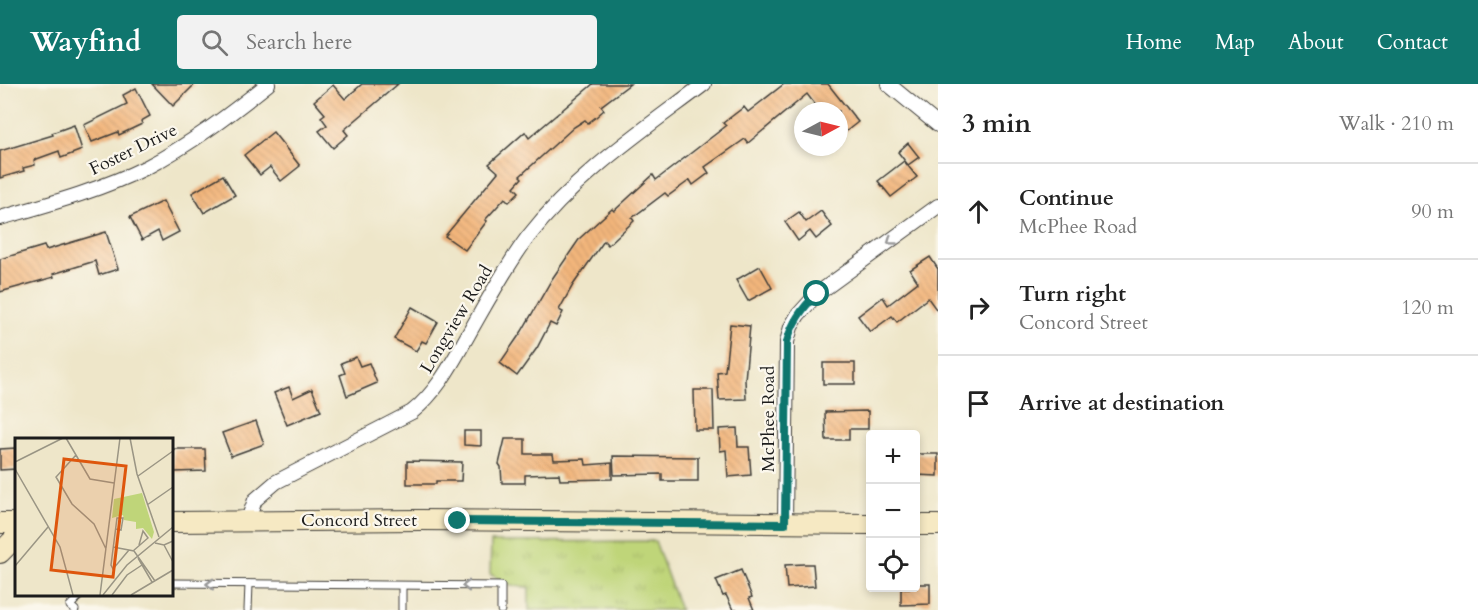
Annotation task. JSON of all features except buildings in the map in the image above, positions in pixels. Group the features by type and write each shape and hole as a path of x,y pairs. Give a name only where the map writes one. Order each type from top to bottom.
{"main road":[{"name":"Concord Street","path":"172,522 420,520 866,524"},
{"path":"920,525 938,525"},
{"path":"0,552 15,538"}],"street":[{"name":"Foster Drive","path":"0,218 83,193 145,168 200,136 268,84"},
{"name":"Longview Road","path":"212,522 249,518 255,500 276,482 412,412 426,401 445,375 509,265 546,216 565,195 604,160 704,84"},
{"path":"888,84 938,125"},
{"name":"McPhee Road","path":"785,524 786,357 791,327 802,309 817,294 938,206"}],"lane":[{"path":"172,583 501,586 501,610"},
{"path":"248,610 249,584"},
{"path":"402,586 402,610"},
{"path":"75,610 70,606 80,595"}],"green space":[{"path":"655,541 680,610 529,610 529,587 511,586 490,574 491,542"}],"route":[{"path":"458,521 785,524 787,342 791,327 798,315 817,294"}]}
